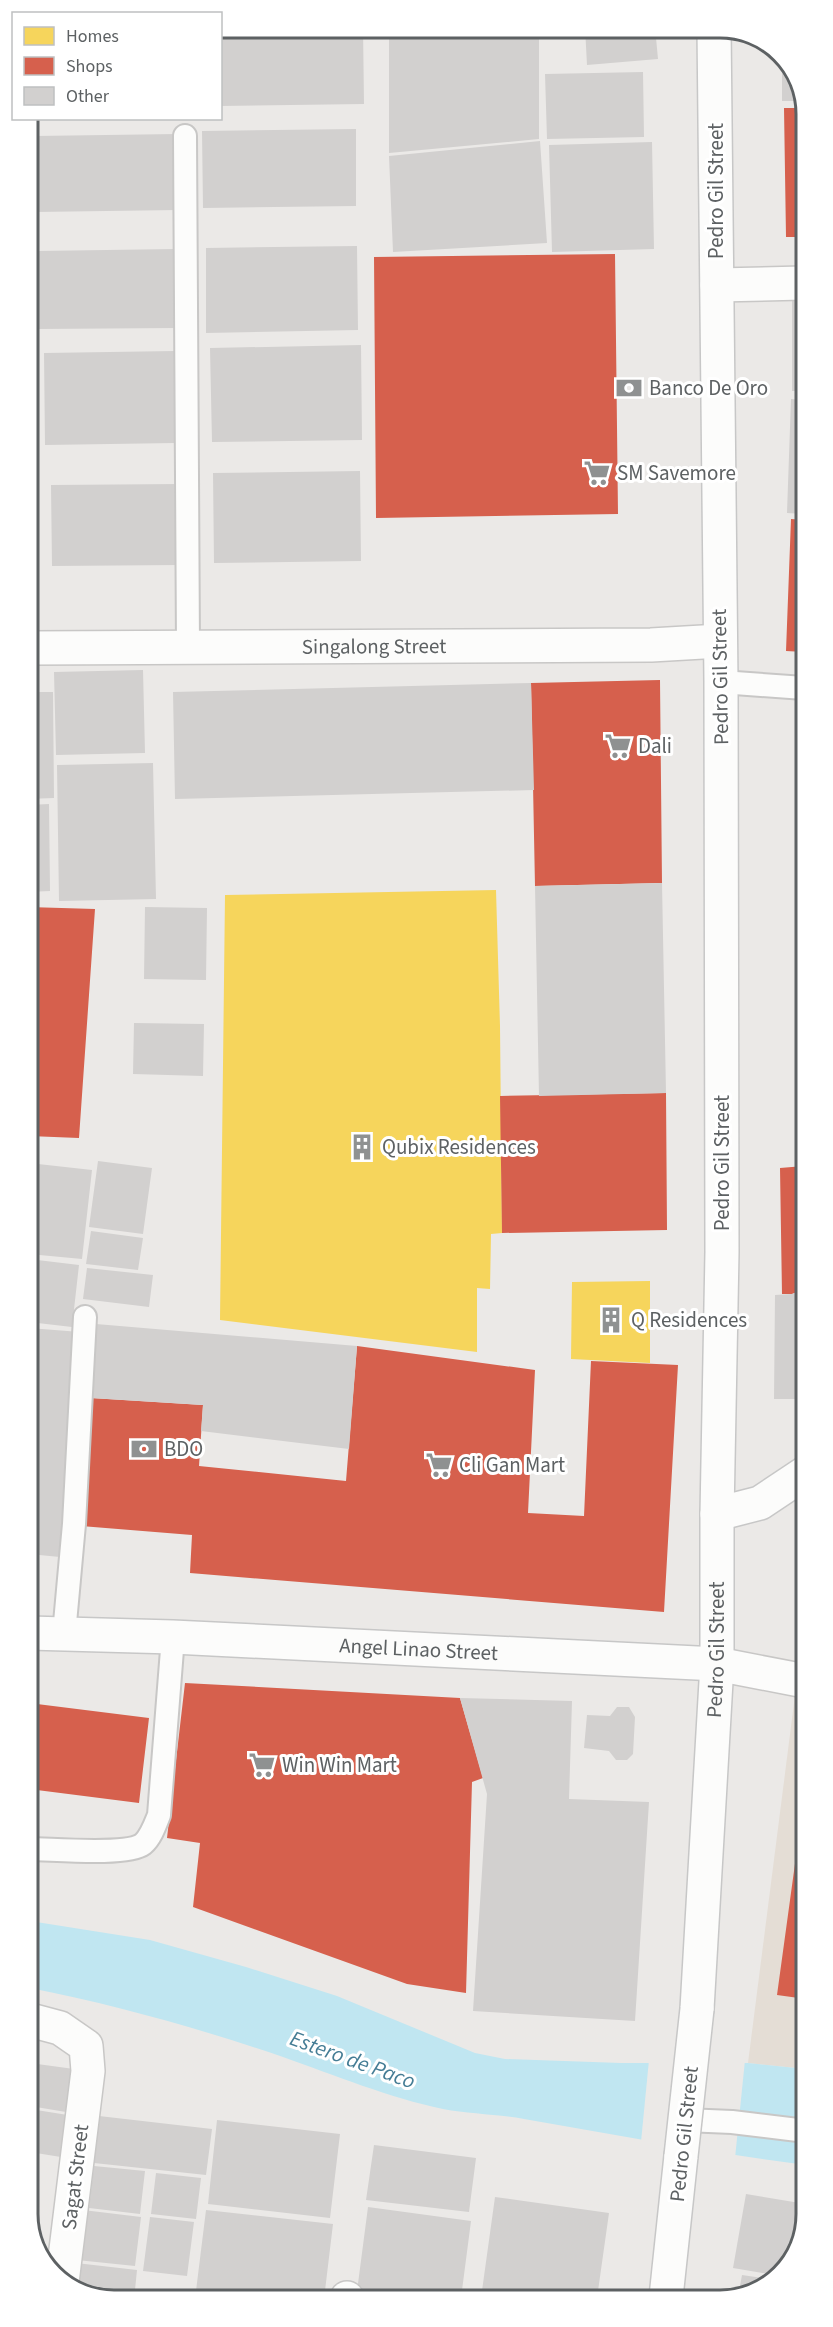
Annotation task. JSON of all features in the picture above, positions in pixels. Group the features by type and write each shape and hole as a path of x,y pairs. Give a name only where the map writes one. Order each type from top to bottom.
{"main road":[{"name":"Pedro Gil Street","path":"667,2290 697,2009 717,1664 717,1514 723,1252 721,682 714,38"},
{"path":"717,285 796,284"},
{"name":"Singalong Street","path":"38,648 651,645 720,641"},
{"path":"717,1514 760,1503 796,1479"},
{"name":"Angel Linao Street","path":"37,1633 173,1637 717,1664 796,1679"},
{"name":"Sagat Street","path":"37,2022 60,2028 86,2046 88,2071 63,2270"}],"lane":[{"path":"185,136 188,647"},
{"path":"721,682 796,687"},
{"path":"64,1634 74,1524 86,1317"},
{"path":"37,1849 126,1851 142,1845 152,1833 159,1815 173,1637"},
{"path":"685,2120 742,2123 796,2130"}],"shaded area":[{"path":"796,1687 796,2068 748,2063"}],"water":[{"name":"Estero de Paco","path":"37,1922 150,1940 246,1967 337,1996 475,2053 505,2059 621,2063 748,2063 796,2068 796,2164 514,2117 443,2109 383,2092 190,2027 37,1990"}],"pier":[{"path":"649,2060 745,2060 735,2158 641,2142"}],"building: Homes":[{"name":"Qubix Residences","path":"496,890 502,1233 491,1234 490,1289 477,1288 477,1352 220,1320 225,895"},
{"name":"Q Residences","path":"650,1281 650,1363 571,1359 572,1282"}],"building: Shops":[{"path":"784,108 796,108 796,237 786,237"},
{"path":"615,254 618,514 376,518 374,257"},
{"path":"791,519 796,519 796,652 786,651"},
{"path":"660,680 662,883 535,886 531,683"},
{"path":"38,907 95,909 79,1138 38,1136"},
{"path":"666,1093 667,1230 502,1233 500,1096"},
{"path":"796,1167 796,1292 792,1294 782,1294 780,1168"},
{"path":"357,1346 535,1370 528,1513 584,1516 591,1361 678,1365 664,1612 190,1573 192,1535 81,1526 91,1398 203,1405 199,1466 346,1481"},
{"path":"185,1683 460,1698 483,1778 472,1782 466,1993 407,1984 193,1907 200,1843 167,1838"},
{"path":"37,1704 149,1718 139,1803 37,1790"},
{"path":"796,1856 796,1998 777,1995"}],"building: Other":[{"path":"222,37 363,37 364,104 222,106"},
{"path":"389,37 539,38 539,139 389,153"},
{"path":"586,38 656,38 658,59 587,65"},
{"path":"782,70 790,84 795,101 782,101"},
{"path":"643,72 644,137 547,139 545,74"},
{"path":"356,129 356,206 203,208 202,131"},
{"path":"177,134 178,210 38,212 38,136"},
{"path":"540,141 547,243 393,252 389,156"},
{"path":"652,142 654,249 552,252 549,145"},
{"path":"357,246 358,330 206,333 206,248"},
{"path":"176,249 176,328 38,329 38,251"},
{"path":"792,298 796,298 796,391 792,391"},
{"path":"361,345 362,440 212,442 210,348"},
{"path":"175,351 175,443 45,445 44,353"},
{"path":"791,399 796,399 796,514 787,513"},
{"path":"360,471 361,561 214,563 213,473"},
{"path":"180,484 180,565 52,566 51,485"},
{"path":"143,670 145,753 56,755 54,672"},
{"path":"531,683 534,790 175,799 173,692"},
{"path":"38,692 53,692 54,798 38,799"},
{"path":"153,763 156,899 59,901 57,765"},
{"path":"49,804 50,891 38,892 38,805"},
{"path":"662,883 666,1093 539,1096 535,886"},
{"path":"145,907 207,908 206,980 144,979"},
{"path":"134,1023 204,1024 203,1076 133,1074"},
{"path":"98,1161 152,1168 143,1234 89,1227"},
{"path":"37,1164 92,1170 82,1259 37,1255"},
{"path":"91,1231 143,1238 138,1270 86,1264"},
{"path":"37,1260 79,1265 72,1327 37,1323"},
{"path":"87,1268 153,1275 149,1307 83,1299"},
{"path":"796,1292 796,1399 774,1399 775,1295"},
{"path":"96,1324 357,1346 349,1449 201,1431 203,1405 91,1398"},
{"path":"37,1329 80,1332 60,1557 37,1555"},
{"path":"460,1698 572,1701 569,1799 649,1802 635,2021 473,2011 487,1794"},
{"path":"617,1707 629,1707 635,1717 633,1754 627,1760 616,1760 609,1751 584,1748 587,1715 610,1716"},
{"path":"37,2064 74,2069 66,2112 37,2107"},
{"path":"37,2110 74,2116 67,2158 37,2153"},
{"path":"99,2116 212,2129 206,2175 94,2163"},
{"path":"217,2120 340,2134 330,2218 208,2204"},
{"path":"374,2145 476,2158 469,2212 366,2200"},
{"path":"94,2166 145,2171 140,2214 89,2208"},
{"path":"156,2173 201,2178 196,2219 151,2214"},
{"path":"746,2194 796,2202 795,2224 780,2260 766,2273 733,2268"},
{"path":"495,2197 609,2213 598,2290 482,2290"},
{"path":"368,2207 471,2221 462,2290 357,2289"},
{"path":"83,2210 141,2217 135,2266 77,2260"},
{"path":"206,2210 333,2224 325,2289 196,2289"},
{"path":"150,2217 194,2222 187,2276 143,2271"},
{"path":"76,2263 137,2270 135,2289 94,2287 75,2279"},
{"path":"742,2275 761,2278 749,2284 740,2287"}],"place":[{"name":"Banco De Oro","path":"629,388"},
{"name":"SM Savemore","path":"597,473"},
{"name":"Dali","path":"618,746"},
{"name":"Qubix Residences","path":"362,1147"},
{"name":"Q Residences","path":"611,1320"},
{"name":"BDO","path":"144,1449"},
{"name":"Cli Gan Mart","path":"439,1465"},
{"name":"Win Win Mart","path":"262,1765"}]}
